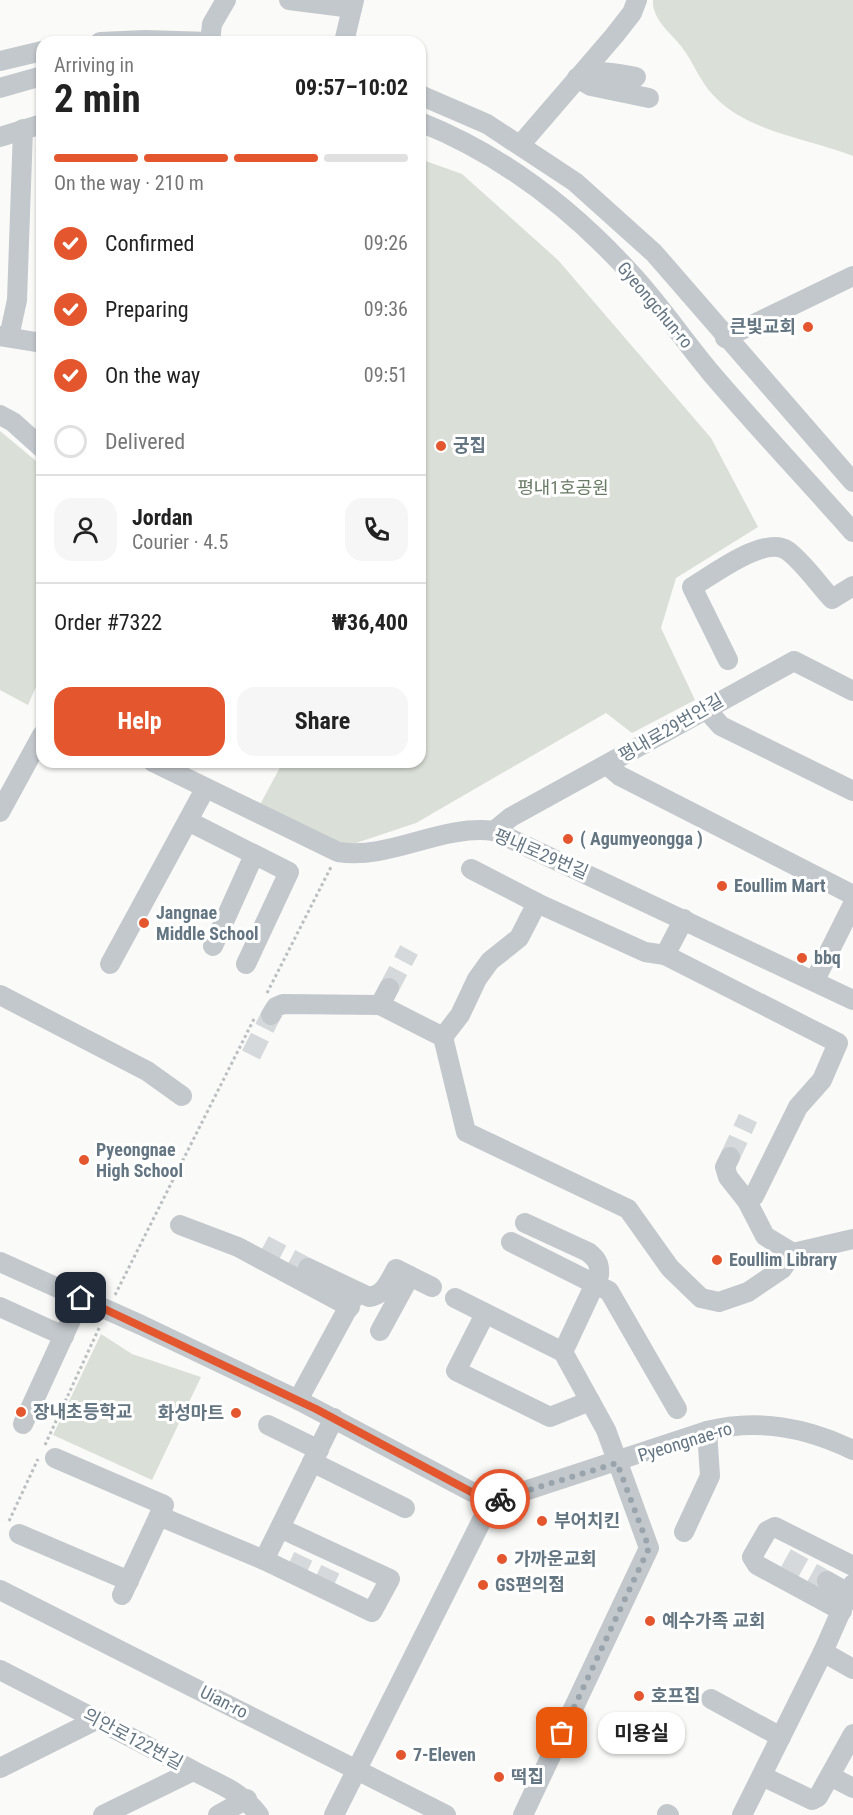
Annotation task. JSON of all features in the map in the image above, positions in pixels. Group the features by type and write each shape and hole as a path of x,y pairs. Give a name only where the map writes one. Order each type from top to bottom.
{"street":[{"path":"211,36 212,24 226,0"},
{"path":"289,0 353,4 345,36"},
{"path":"521,144 614,36 632,13 638,0"},
{"path":"0,61 36,52"},
{"path":"577,78 600,71 636,77"},
{"path":"0,88 36,78"},
{"path":"577,78 591,86 649,98"},
{"name":"Gyeongchun-ro","path":"426,98 487,124 521,144 575,182 654,253 725,338 853,482"},
{"name":"Gyeongchun-ro","path":"426,124 448,133 509,169 560,204 634,277 711,373 853,532"},
{"path":"0,137 33,127 17,300 4,337 36,342"},
{"path":"725,338 853,276"},
{"path":"0,415 13,422 36,443"},
{"path":"728,660 692,587 729,565 757,549 774,545 787,550 832,599 853,586"},
{"name":"평내로29번안길","path":"494,831 511,817 705,708 794,661 853,691"},
{"path":"705,708 721,726 853,791"},
{"path":"0,812 36,746"},
{"path":"607,765 620,776 853,895"},
{"name":"평내로29번길","path":"165,768 338,852 370,854 459,832 494,831 815,980 853,1000"},
{"path":"110,964 205,789"},
{"path":"188,821 289,872 246,964"},
{"path":"213,946 254,855"},
{"path":"471,869 537,903 645,952 665,955 838,1043 822,1080 798,1107 754,1196 747,1201"},
{"path":"443,1037 460,1015 477,979 490,961 519,938 537,903"},
{"path":"815,980 853,904"},
{"path":"665,955 684,919"},
{"path":"0,995 147,1071 182,1096"},
{"path":"264,1010 283,1004 384,996 443,1037 466,1132 628,1209 670,1268 700,1298 719,1302 748,1292 782,1269 793,1253 853,1239"},
{"path":"730,1157 725,1167 728,1177 747,1201 765,1236 793,1253"},
{"path":"525,1223 596,1258 600,1266 595,1283 563,1352"},
{"path":"180,1225 238,1247 353,1300 377,1296 385,1289 396,1269 432,1287"},
{"path":"511,1242 609,1291 677,1409"},
{"path":"0,1262 108,1310 298,1400 490,1502 334,1815"},
{"path":"308,1268 353,1300"},
{"path":"380,1331 410,1276"},
{"path":"22,1424 81,1298"},
{"path":"455,1298 563,1352 606,1430 649,1548 523,1815"},
{"path":"298,1400 353,1300"},
{"path":"0,1307 64,1335"},
{"path":"485,1314 456,1371 550,1417 590,1401"},
{"path":"266,1555 282,1529 334,1418"},
{"path":"268,1425 405,1508"},
{"name":"Pyeongnae-ro","path":"490,1502 617,1463 707,1431 738,1425 787,1428 814,1435 853,1450"},
{"path":"684,1532 710,1476 707,1431"},
{"path":"12,1532 125,1588 164,1505 46,1454"},
{"path":"159,1516 266,1555 290,1561"},
{"path":"848,1596 757,1564 752,1557 766,1531 775,1527 853,1566"},
{"path":"266,1555 372,1612 390,1579 282,1529"},
{"path":"827,1581 848,1596"},
{"name":"Uian-ro","path":"0,1590 446,1815"},
{"path":"744,1814 848,1596"},
{"path":"823,1652 853,1668"},
{"name":"의안로122번길","path":"0,1670 98,1719 193,1771 230,1787 253,1807"},
{"path":"711,1699 781,1737"},
{"path":"0,1768 98,1719"},
{"path":"762,1776 812,1800 818,1797 853,1734"},
{"path":"103,1815 193,1771"},
{"path":"830,1776 853,1788"},
{"path":"218,1815 253,1807"}],"path":[{"path":"12,1532 108,1310 264,1010 338,852"}],"green space":[{"path":"653,0 853,0 853,156 761,126 728,108 709,90 686,52 662,25 655,14"},
{"name":"평내1호공원","path":"426,161 462,174 558,260 711,438 758,527 676,578 661,628 695,700 632,733 606,713 416,823 341,848 257,810 280,768 426,768"},
{"path":"0,431 36,461 36,687 28,705 0,690"},
{"path":"101,1334 132,1354 201,1377 152,1480 53,1435"}],"tunnel":[{"path":"389,988 409,950"},
{"path":"251,1055 271,1015"},
{"path":"730,1157 748,1118"},
{"path":"264,1245 308,1268"},
{"path":"786,1558 827,1581"},
{"path":"290,1561 340,1585"}],"way so far":[{"path":"500,1499 617,1463 649,1548 562,1733"}],"place":[{"name":"큰빛교회","path":"808,327"},
{"name":"궁집","path":"441,446"},
{"name":"( Agumyeongga )","path":"568,839"},
{"name":"Eoullim Mart","path":"722,886"},
{"name":"Jangnae Middle School","path":"144,923"},
{"name":"bbq","path":"802,958"},
{"name":"Pyeongnae High School","path":"84,1160"},
{"name":"Eoullim Library","path":"717,1260"},
{"name":"장내초등학교","path":"21,1412"},
{"name":"화성마트","path":"236,1413"},
{"name":"부어치킨","path":"542,1521"},
{"name":"가까운교회","path":"502,1559"},
{"name":"GS편의점","path":"483,1585"},
{"name":"예수가족 교회","path":"650,1621"},
{"name":"호프집","path":"639,1696"},
{"name":"미용실","path":"562,1733"},
{"name":"7-Eleven","path":"401,1755"},
{"name":"떡집","path":"499,1777"}],"route":[{"path":"81,1298 316,1409 490,1502 500,1499"}]}
